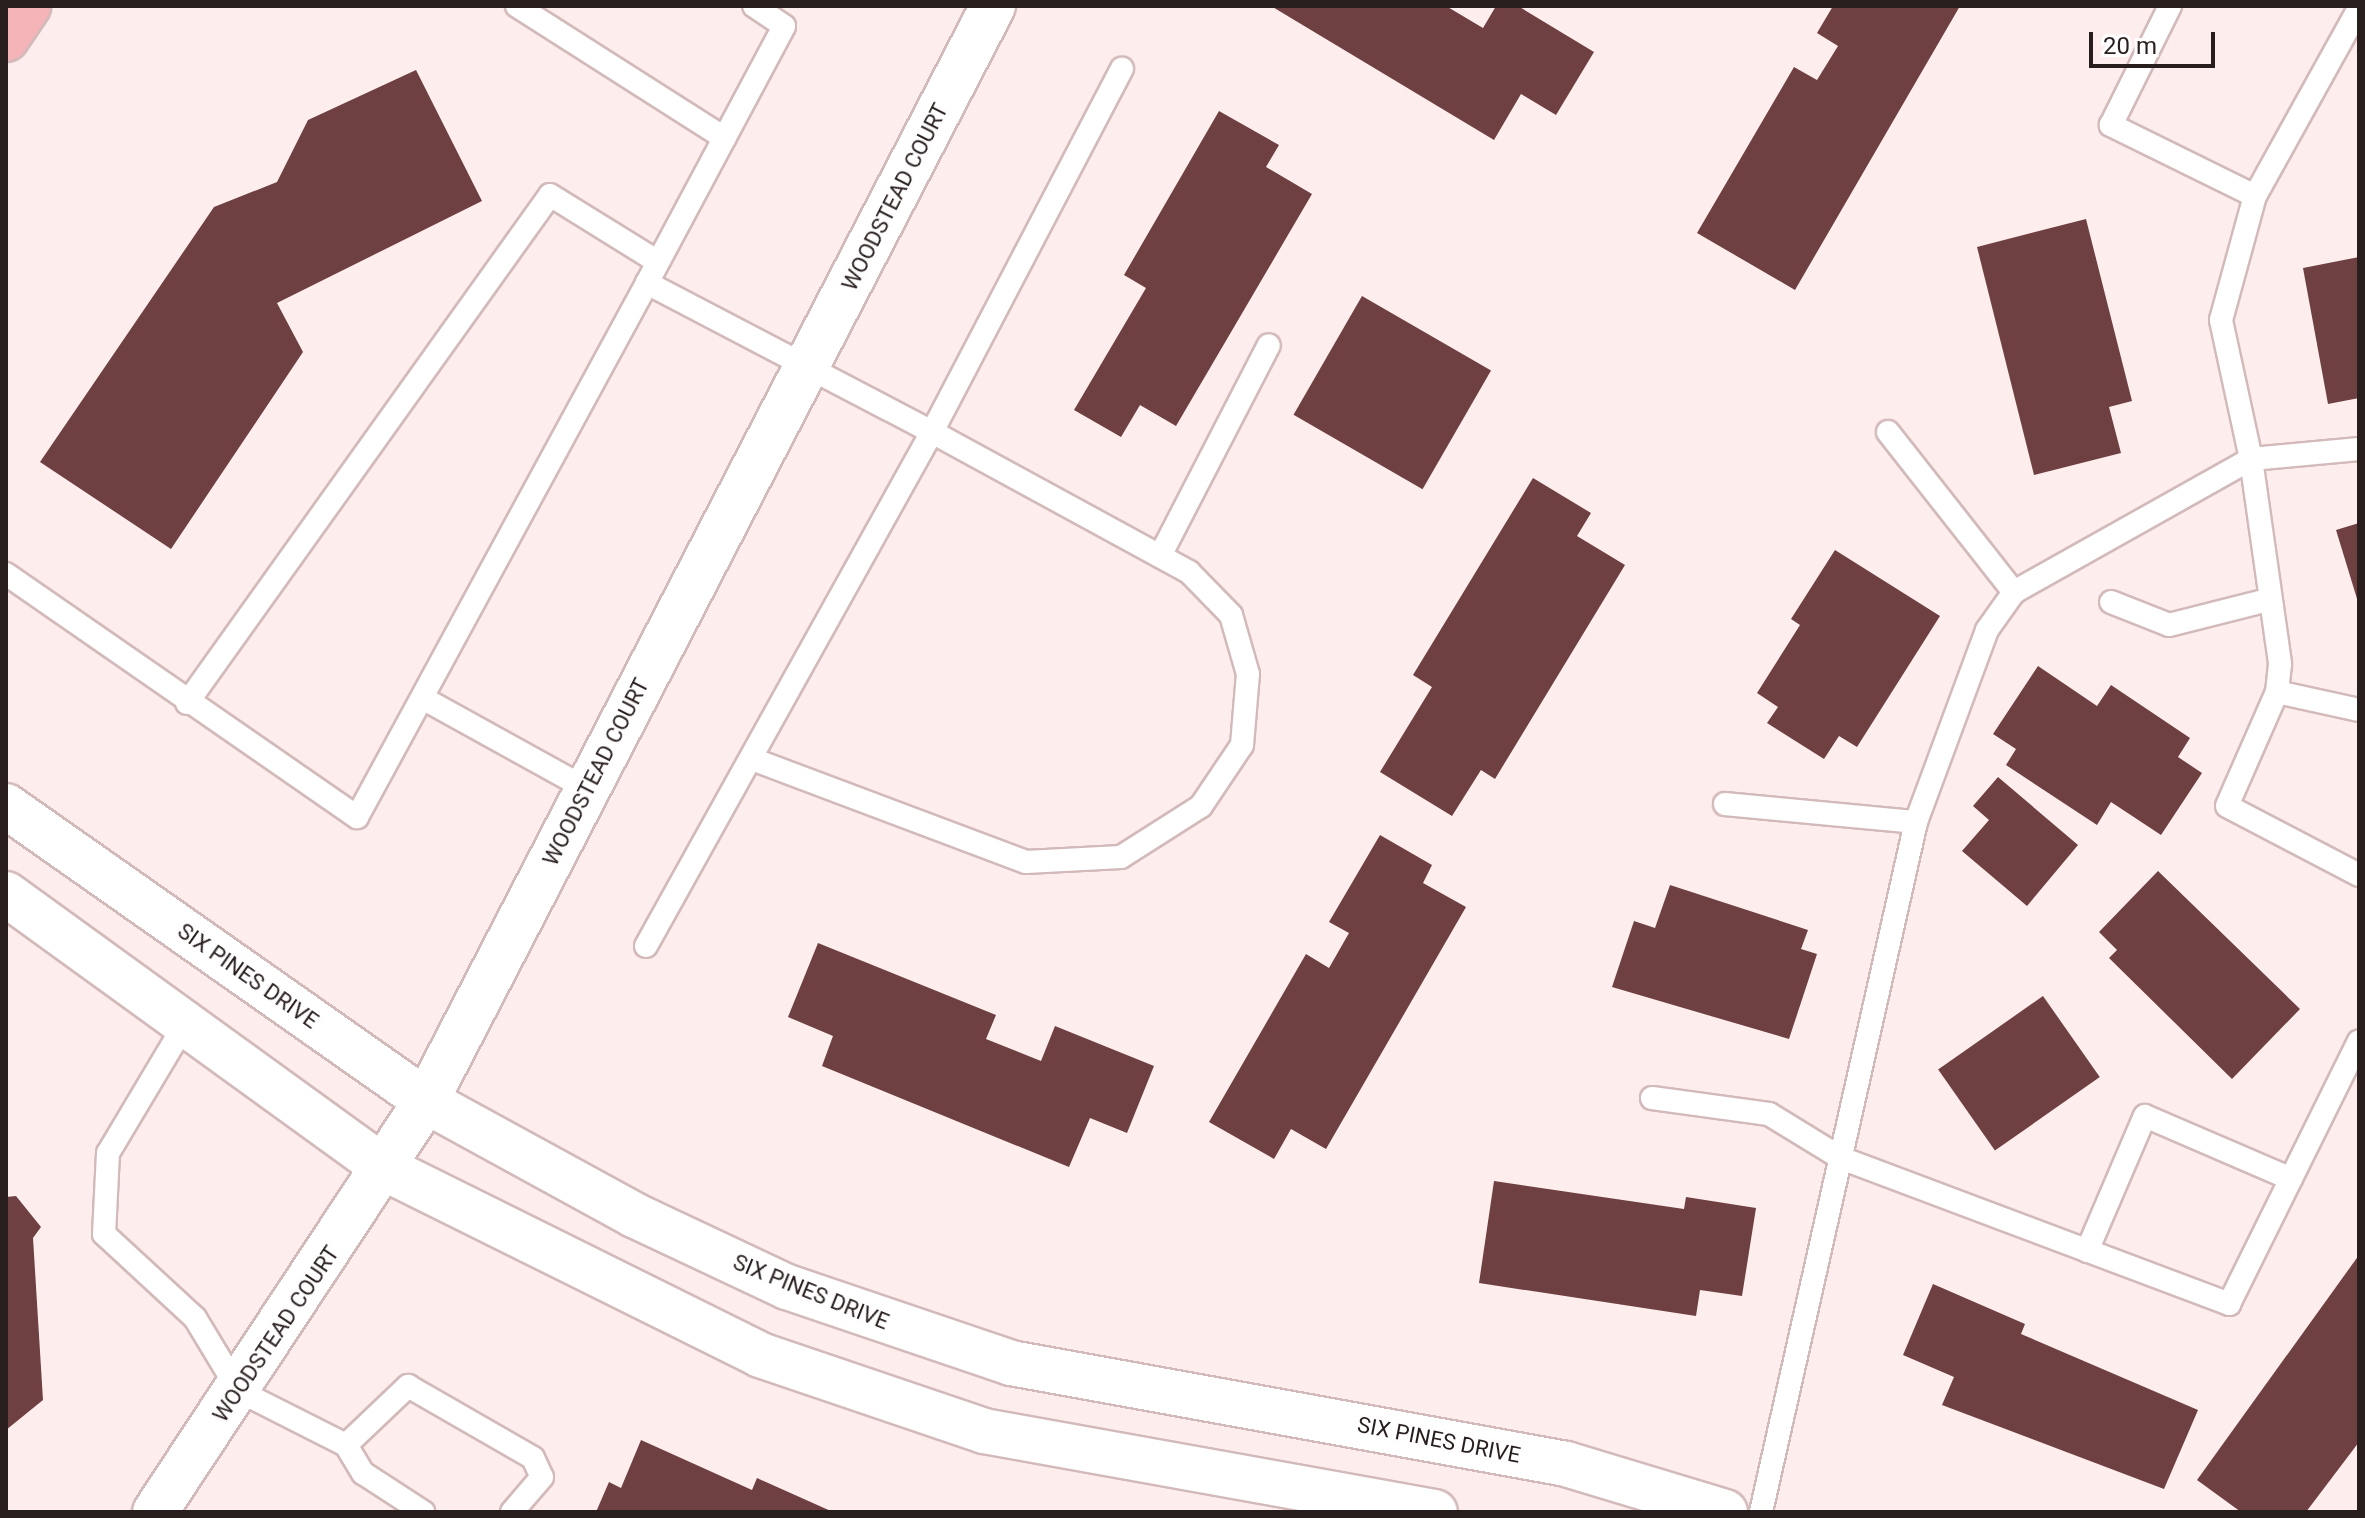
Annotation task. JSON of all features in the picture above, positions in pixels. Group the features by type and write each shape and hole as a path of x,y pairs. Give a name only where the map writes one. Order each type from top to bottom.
{"main road":[{"path":"6,39 28,6"}],"street":[{"name":"WOODSTEAD COURT","path":"155,1512 239,1391 426,1101 993,6"},
{"name":"SIX PINES DRIVE","path":"6,806 426,1101 634,1215 787,1287 1011,1363 1566,1464 1725,1512"},
{"path":"6,894 384,1168 607,1283 831,1382 984,1431 1371,1506 1435,1512"}],"lane":[{"path":"517,6 724,138"},
{"path":"6,574 187,703 357,817 424,699 784,26 754,6"},
{"path":"2170,6 2111,125 2255,196"},
{"path":"2359,8 2255,196 2221,320 2251,459 2268,600 2280,664 2277,692 2227,806 2359,875"},
{"path":"646,946 932,432 1122,69"},
{"path":"187,703 550,195 658,262"},
{"path":"647,283 932,432 1189,572 1231,615 1248,674 1242,745 1201,806 1121,857 1026,862 752,759"},
{"path":"1160,556 1269,345"},
{"path":"1888,432 2014,592"},
{"path":"1761,1512 1916,822 1987,630 2014,592 2251,459 2359,449"},
{"path":"2111,602 2169,625 2268,600"},
{"path":"2277,692 2359,710"},
{"path":"424,699 587,789"},
{"path":"1725,804 1916,822"},
{"path":"185,1024 108,1153 104,1234 195,1318 239,1391 346,1445 363,1473 423,1512"},
{"path":"1652,1098 1769,1114 1841,1158 2229,1304 2359,1041"},
{"path":"2087,1251 2145,1116 2291,1179"},
{"path":"346,1445 408,1386 533,1458 542,1477 512,1512"}],"building":[{"path":"1271,6 1446,6 1483,28 1496,6 1518,6 1594,52 1556,115 1521,94 1494,140"},
{"path":"1833,6 1960,6 1795,290 1697,233 1794,67 1817,80 1838,46 1817,33"},
{"path":"416,70 482,201 277,303 303,352 171,549 40,462 214,207 277,182 308,120"},
{"path":"1219,111 1279,145 1266,167 1312,194 1176,426 1140,405 1121,437 1074,410 1146,288 1124,275"},
{"path":"2086,219 2132,401 2109,407 2121,453 2034,475 1977,247"},
{"path":"2359,257 2359,398 2328,404 2303,268"},
{"path":"1362,296 1491,370 1423,489 1294,415"},
{"path":"1533,478 1591,513 1577,536 1625,565 1495,779 1481,770 1452,816 1380,772 1432,687 1413,675"},
{"path":"2359,523 2359,602 2358,602 2336,530"},
{"path":"1835,550 1940,616 1857,747 1839,736 1824,759 1767,723 1778,707 1757,693 1800,625 1791,619"},
{"path":"2038,666 2097,706 2111,685 2190,738 2178,757 2202,773 2161,835 2111,802 2097,825 2006,765 2016,749 1993,734"},
{"path":"1998,777 2078,845 2027,906 1962,851 1989,820 1973,806"},
{"path":"1380,835 1432,865 1423,883 1466,907 1326,1149 1291,1129 1274,1159 1209,1122 1306,954 1329,968 1349,933 1329,922"},
{"path":"2158,871 2300,1009 2232,1079 2109,958 2117,950 2099,932"},
{"path":"1670,885 1808,930 1801,949 1817,954 1789,1039 1612,987 1634,921 1655,928"},
{"path":"818,943 996,1015 986,1039 1041,1061 1055,1026 1154,1066 1127,1133 1090,1118 1069,1167 822,1066 833,1036 788,1017"},
{"path":"2043,996 2100,1077 1995,1151 1938,1069"},
{"path":"1494,1181 1684,1209 1686,1197 1756,1208 1742,1296 1700,1290 1696,1316 1479,1283"},
{"path":"16,1196 41,1227 33,1238 43,1400 6,1430 6,1197"},
{"path":"2359,1255 2359,1442 2306,1512 2241,1512 2197,1480"},
{"path":"1933,1284 2025,1324 2021,1334 2198,1410 2164,1489 1942,1405 1954,1377 1903,1355"},
{"path":"641,1440 752,1490 757,1478 833,1512 596,1512 609,1482 621,1488"}]}
